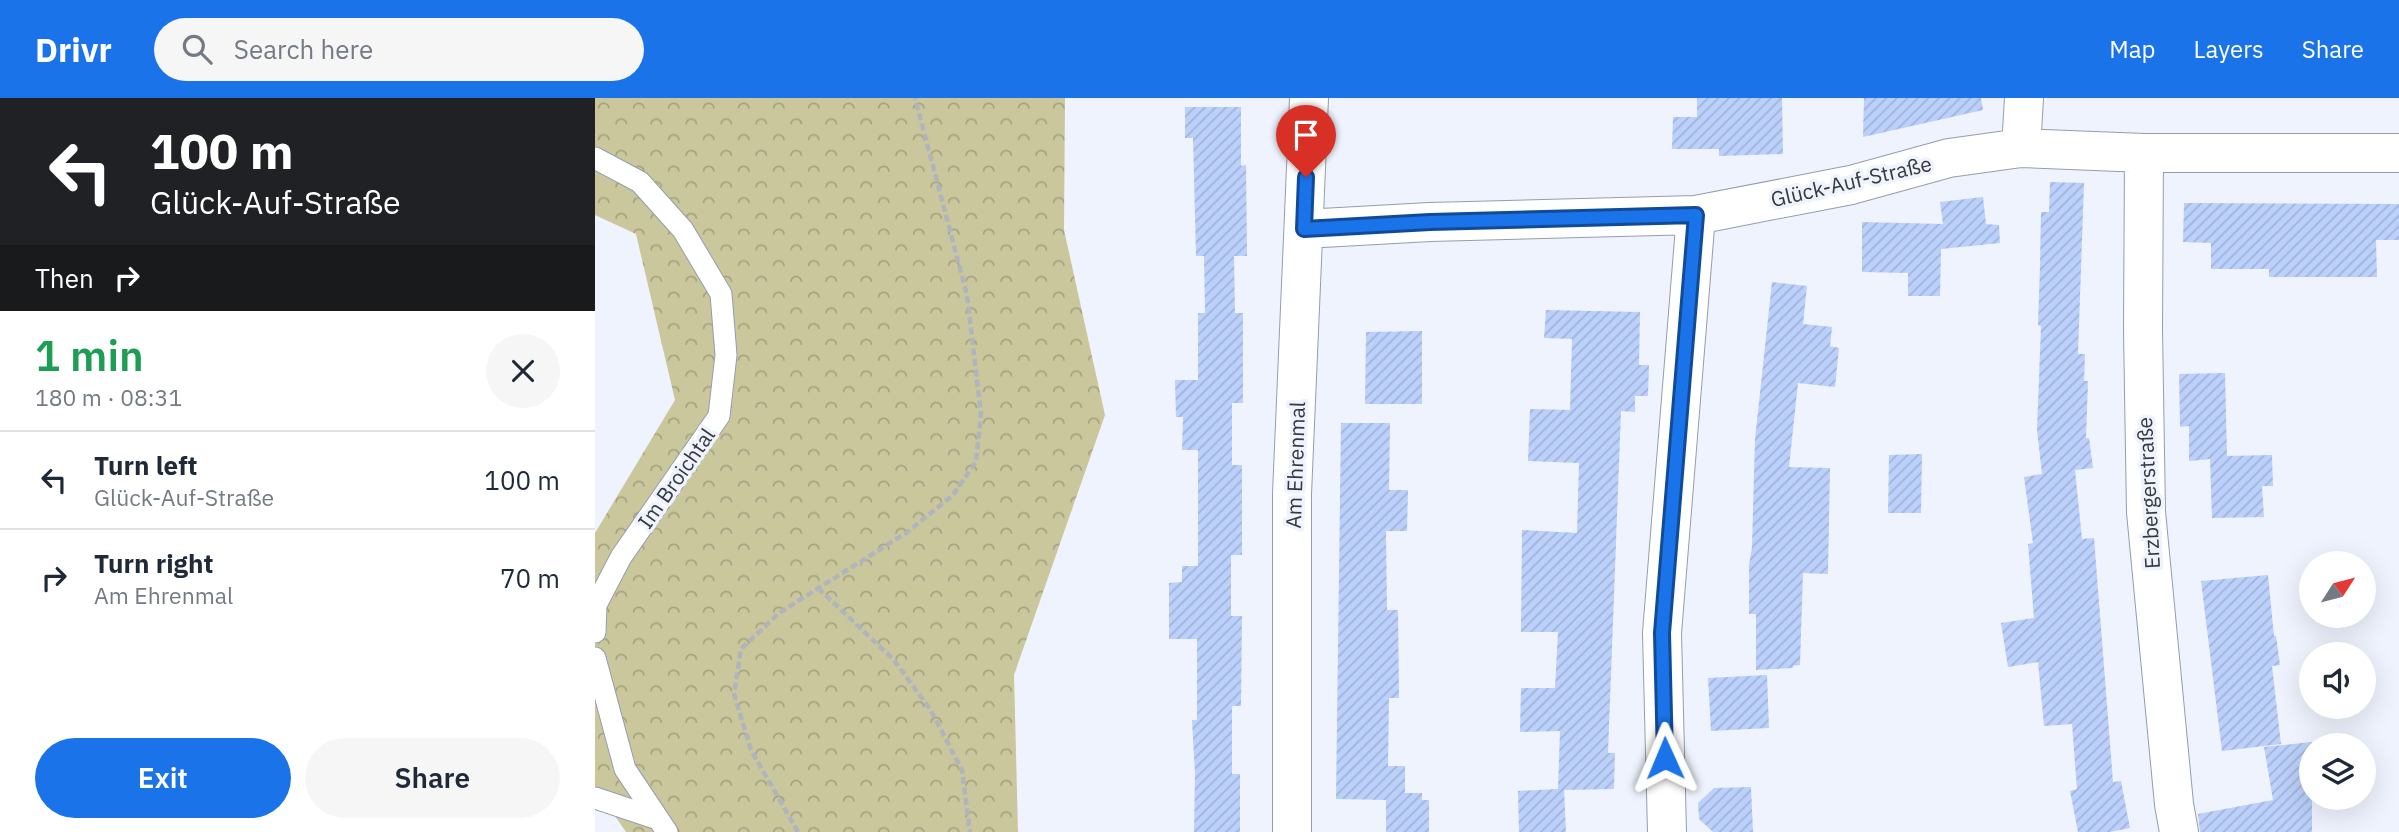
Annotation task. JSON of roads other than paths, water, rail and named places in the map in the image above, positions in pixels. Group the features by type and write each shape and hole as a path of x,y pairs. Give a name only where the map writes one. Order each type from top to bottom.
{"street":[{"name":"Am Ehrenmal","path":"1292,832 1292,494 1309,98"},
{"path":"2021,148 2024,98"},
{"name":"Glück-Auf-Straße","path":"1304,229 1430,222 1696,215 1851,184 1949,158 2021,148 2144,153 2399,153"},
{"name":"Erzbergerstraße","path":"2144,153 2146,512 2174,804 2179,832"},
{"path":"1667,832 1662,633 1696,215"}],"lane":[{"name":"Im Broichtal","path":"595,158 640,182 683,230 721,294 726,355 719,416 621,557 596,605 595,632"},
{"path":"595,658 625,769 662,826"},
{"path":"595,798 662,826"}]}
